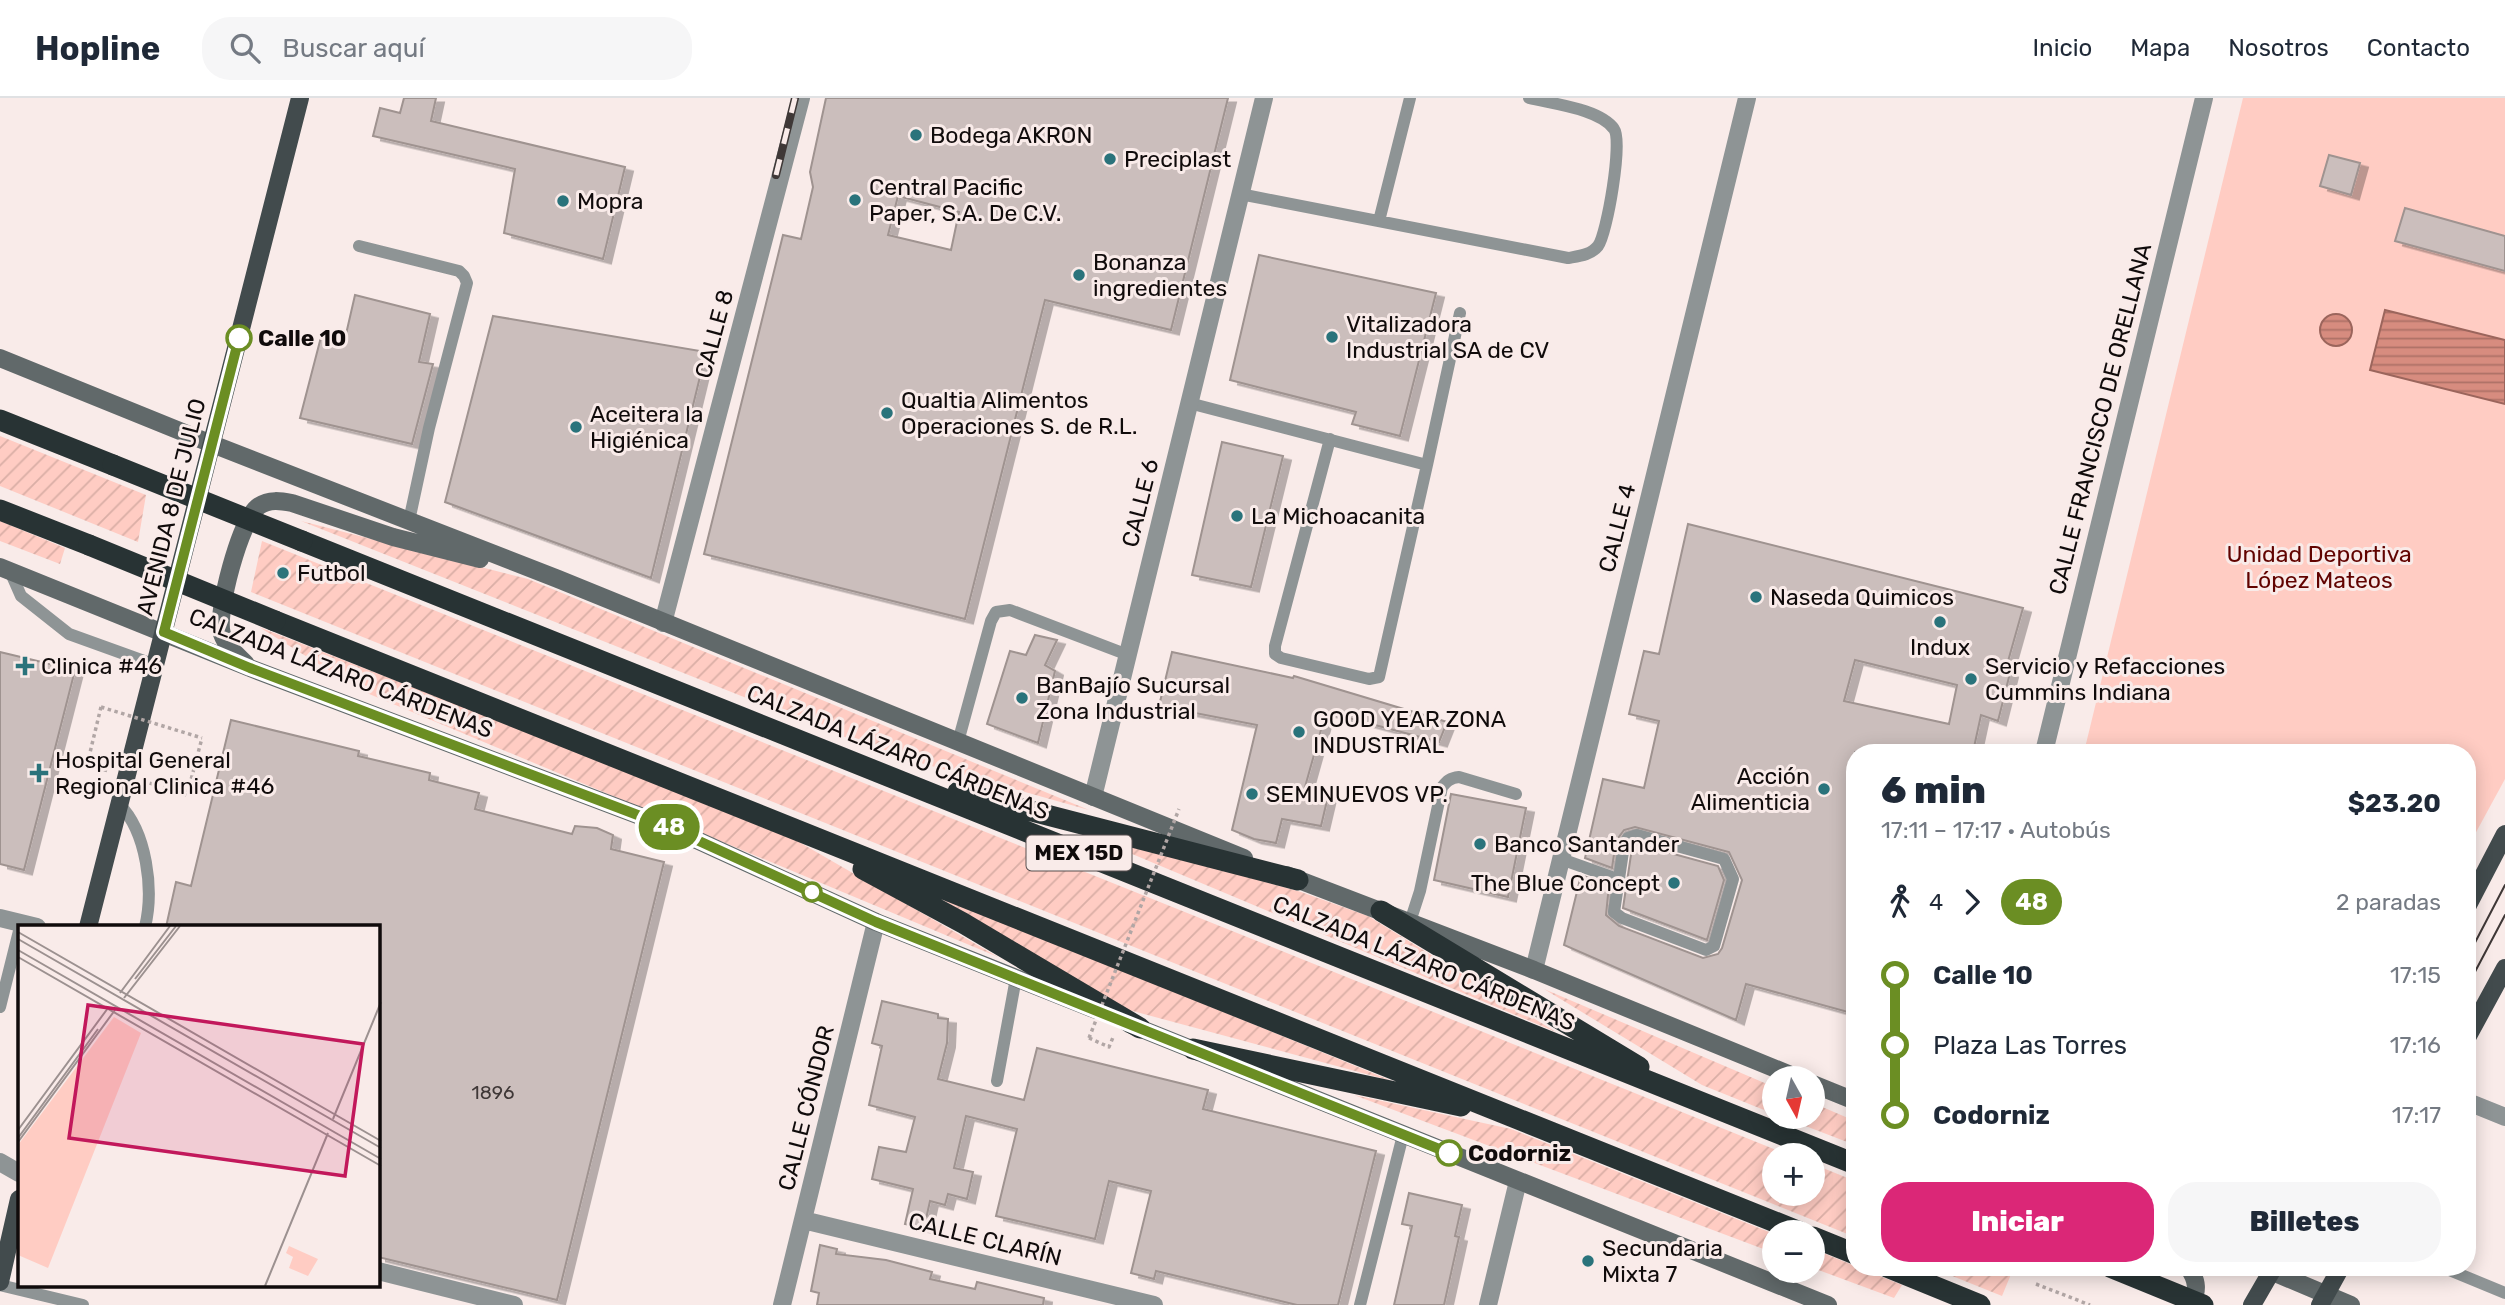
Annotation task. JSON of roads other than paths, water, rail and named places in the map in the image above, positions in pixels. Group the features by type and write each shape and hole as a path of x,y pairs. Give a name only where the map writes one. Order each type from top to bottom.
{"highway":[{"name":"CALZADA LÁZARO CÁRDENAS","path":"0,420 1846,1160"},
{"name":"CALZADA LÁZARO CÁRDENAS","path":"0,509 1770,1220"},
{"path":"882,774 1298,880"},
{"path":"771,820 963,923 1140,1028"},
{"path":"1381,911 1695,1100"},
{"path":"1193,1049 1520,1119"},
{"path":"1825,1242 1846,1250"},
{"path":"1908,1276 1980,1305"},
{"path":"2132,1276 2203,1305"}],"main road":[{"name":"AVENIDA 8 DE JULIO","path":"88,925 300,98"},
{"name":"CALZADA LÁZARO CÁRDENAS","path":"0,358 558,579 1298,880 1534,970 1769,1066"},
{"path":"250,668 222,634 220,618 239,540 249,514 260,505 274,501 292,503 393,537 558,579"},
{"name":"CALZADA LÁZARO CÁRDENAS","path":"5,569 250,668 664,825 876,922 1828,1305"},
{"path":"2476,890 2505,834"},
{"path":"2476,1021 2505,968"},
{"path":"1825,1089 1846,1097"},
{"path":"0,1283 18,1203"},
{"path":"2191,1305 2197,1284 2193,1276"},
{"path":"2252,1305 2265,1276"},
{"path":"2282,1276 2323,1300 2351,1305"},
{"path":"2323,1300 2336,1276"}],"street":[{"name":"CALLE 8","path":"663,622 802,98"},
{"name":"CALLE 6","path":"1093,797 1264,98"},
{"name":"CALLE 4","path":"1534,970 1747,98"},
{"name":"CALLE FRANCISCO DE ORELLANA","path":"2045,744 2204,98"},
{"path":"0,918 19,925"},
{"name":"CALLE CÓNDOR","path":"782,1305 876,922"},
{"path":"2476,1105 2505,1117"},
{"path":"0,1162 18,1172"},
{"path":"1488,1305 1518,1181"},
{"name":"CALLE CLARÍN","path":"803,1220 1154,1305"},
{"path":"380,1272 514,1305"}],"lane":[{"path":"1379,221 1410,98"},
{"path":"1240,194 1568,258 1586,255 1597,248 1605,232 1619,146 1616,131 1602,117 1529,98"},
{"path":"359,246 459,271 467,282 429,428 409,521"},
{"path":"1331,439 1275,654 1369,679 1379,677 1460,313"},
{"path":"1189,403 1427,465"},
{"path":"5,569 21,596 69,634 155,665"},
{"path":"958,742 991,621 996,612 1010,610 1128,655"},
{"path":"1410,922 1420,891 1442,787 1446,782 1459,777 1516,794"},
{"path":"118,804 127,812 140,842 148,882 149,913 146,925"},
{"path":"1637,835 1724,859 1732,879 1714,946 1706,950 1622,918 1615,912 1620,880 1624,845 1628,838 1637,835"},
{"path":"1561,859 1620,880"},
{"path":"0,1007 18,947"},
{"path":"997,1081 1016,978"},
{"path":"1360,1305 1404,1135"},
{"path":"2464,1276 2505,1293"},
{"path":"0,1283 18,1288"},
{"path":"19,1288 83,1305"}],"tram line":[{"path":"2476,941 2505,885"},
{"path":"2476,970 2505,915"}],"railway":[{"path":"776,175 795,98"}],"place":[{"name":"Bodega AKRON","path":"916,135"},
{"name":"Preciplast","path":"1110,159"},
{"name":"Central Pacific Paper, S.A. De C.V.","path":"855,200"},
{"name":"Mopra","path":"563,201"},
{"name":"Bonanza ingredientes","path":"1079,275"},
{"name":"Vitalizadora Industrial SA de CV","path":"1332,337"},
{"name":"Calle 10","path":"239,338"},
{"name":"Qualtia Alimentos Operaciones S. de R.L.","path":"887,413"},
{"name":"Aceitera la Higiénica","path":"576,427"},
{"name":"La Michoacanita","path":"1237,516"},
{"name":"Futbol","path":"283,573"},
{"name":"Naseda Quimicos","path":"1756,597"},
{"name":"Indux","path":"1940,622"},
{"name":"Clinica #46","path":"25,666"},
{"name":"Servicio y Refacciones Cummins Indiana","path":"1971,679"},
{"name":"BanBajío Sucursal Zona Industrial","path":"1022,698"},
{"name":"GOOD YEAR ZONA INDUSTRIAL","path":"1299,732"},
{"name":"Hospital General Regional Clinica #46","path":"39,773"},
{"name":"Acción Alimenticia","path":"1824,789"},
{"name":"SEMINUEVOS VP.","path":"1252,794"},
{"name":"Banco Santander","path":"1480,844"},
{"name":"The Blue Concept","path":"1674,883"},
{"name":"Codorniz","path":"1449,1153"},
{"name":"Secundaria Mixta 7","path":"1588,1261"}],"park label":[{"name":"Unidad Deportiva López Mateos","path":"2319,567"}]}
